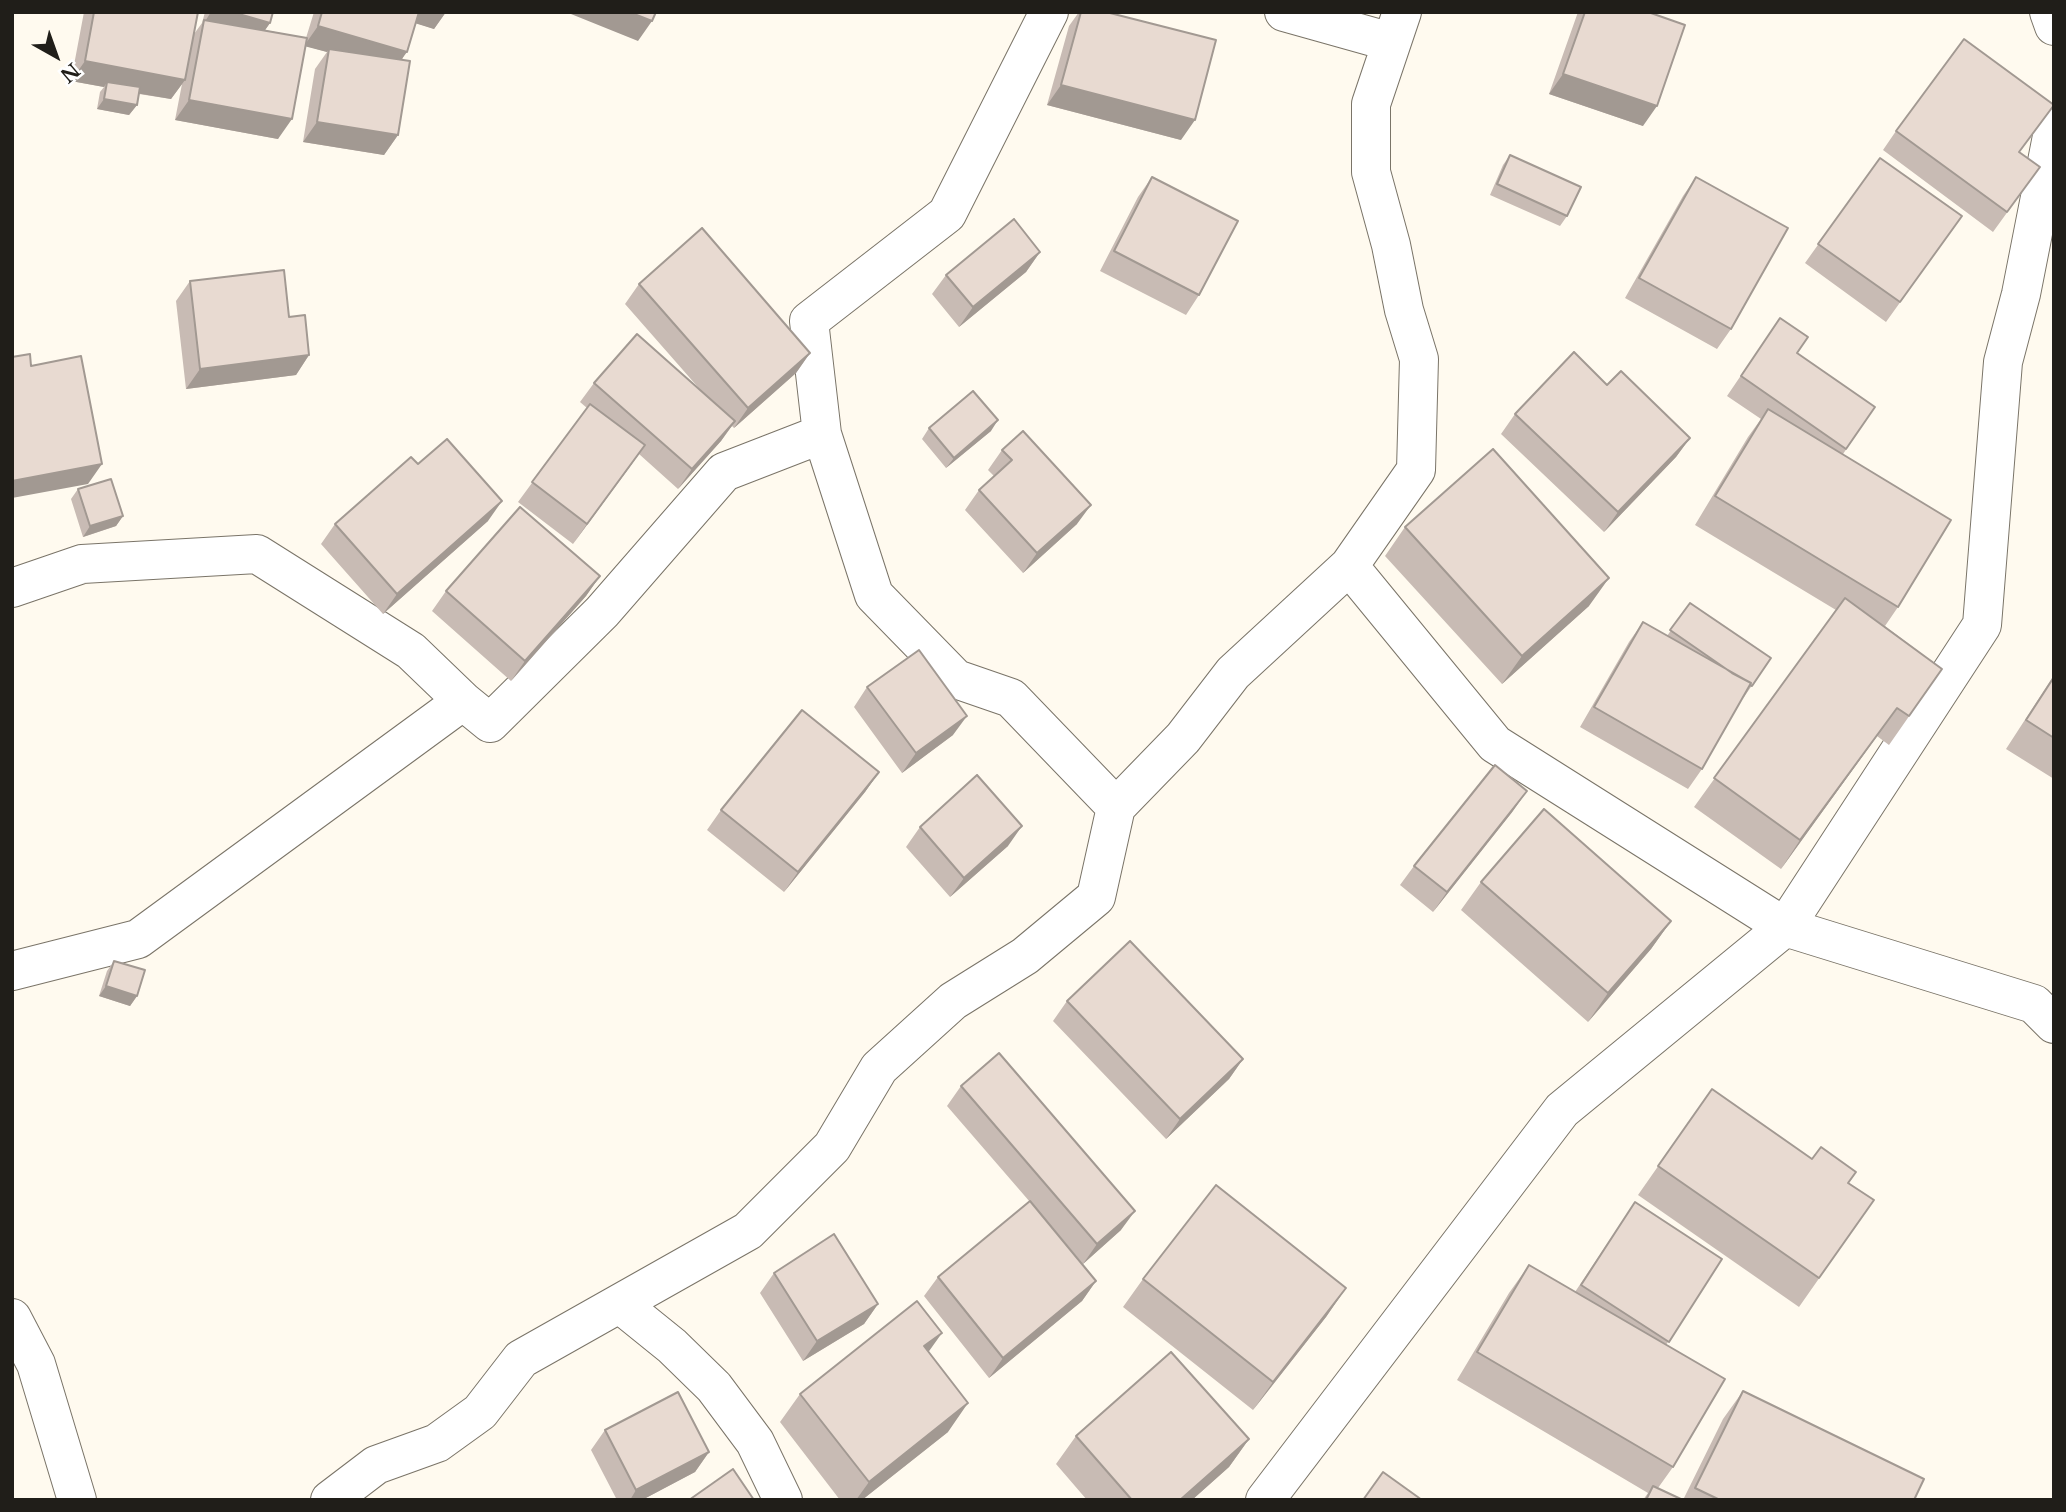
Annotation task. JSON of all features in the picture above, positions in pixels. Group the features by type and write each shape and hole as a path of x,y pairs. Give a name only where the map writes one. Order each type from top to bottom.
{"street":[{"path":"1049,12 947,214 809,321 822,434 874,595 956,679 1011,698 1116,807"},
{"path":"330,1500 376,1465 437,1443 480,1412 521,1359 748,1231 832,1147 879,1068 953,1001 1025,956 1096,897 1116,807 1183,738 1233,673 1349,566 1416,470 1419,359 1404,310 1391,245 1371,172 1371,104 1396,27 1284,12"},
{"path":"2049,12 2054,26"},
{"path":"1265,1500 1562,1110 1785,927 1982,625 2003,362 2021,294 2054,126"},
{"path":"12,588 82,564 257,554 411,651 490,723 602,612 724,472 822,434"},
{"path":"1349,566 1495,744 1785,927 2034,1004 2054,1024"},
{"path":"12,971 138,939 463,701"},
{"path":"620,1304 672,1346 714,1387 755,1443 783,1500"},
{"path":"12,1318 36,1364 77,1500"}],"building":[{"path":"94,12 198,12 185,80 85,61"},
{"path":"232,12 273,12 270,23"},
{"path":"322,12 419,12 407,52 318,26"},
{"path":"629,12 656,12 652,21"},
{"path":"1081,12 1106,12 1216,40 1195,120 1061,85"},
{"path":"1585,12 1648,12 1685,25 1657,106 1563,74"},
{"path":"204,20 307,38 292,119 189,100"},
{"path":"1964,39 2054,105 2019,152 2040,167 2007,212 1896,131"},
{"path":"329,49 410,61 398,135 317,122"},
{"path":"107,82 140,87 137,105 104,99"},
{"path":"1510,155 1581,187 1567,216 1497,184"},
{"path":"1880,158 1962,216 1900,302 1818,244"},
{"path":"1152,177 1238,221 1199,295 1114,251"},
{"path":"1696,177 1788,228 1731,329 1639,278"},
{"path":"1014,219 1040,252 973,307 946,275"},
{"path":"702,228 810,353 748,408 639,284"},
{"path":"284,270 289,317 305,315 309,355 200,369 190,281"},
{"path":"1780,318 1808,337 1797,353 1875,407 1846,449 1741,376"},
{"path":"637,334 735,421 692,469 594,383"},
{"path":"1574,352 1607,385 1621,371 1690,438 1618,512 1515,414"},
{"path":"30,354 31,366 81,356 102,464 12,481 12,357"},
{"path":"973,391 998,420 954,458 929,428"},
{"path":"590,404 645,445 587,524 532,482"},
{"path":"1768,409 1951,520 1898,607 1715,496"},
{"path":"1023,431 1091,505 1037,553 979,490 1012,460 1002,450"},
{"path":"447,439 502,501 397,594 335,524 411,457 418,464"},
{"path":"1493,449 1609,578 1522,656 1405,527"},
{"path":"111,479 123,516 90,526 78,489"},
{"path":"520,507 600,576 525,661 446,591"},
{"path":"1845,598 1942,669 1909,716 1897,708 1800,840 1714,778"},
{"path":"1690,603 1771,658 1752,686 1670,630"},
{"path":"1643,622 1751,683 1702,769 1594,707"},
{"path":"919,650 967,716 916,753 867,687"},
{"path":"2054,677 2054,738 2026,720"},
{"path":"802,710 879,772 798,872 721,810"},
{"path":"1495,765 1527,791 1447,892 1414,866"},
{"path":"977,775 1022,826 964,878 920,827"},
{"path":"1544,809 1671,921 1608,993 1481,882"},
{"path":"1130,941 1243,1059 1180,1119 1067,1001"},
{"path":"114,961 145,970 137,996 106,986"},
{"path":"999,1053 1135,1211 1097,1244 961,1086"},
{"path":"1712,1089 1812,1159 1821,1147 1856,1172 1848,1183 1874,1200 1819,1278 1658,1166"},
{"path":"1216,1185 1346,1288 1273,1382 1143,1279"},
{"path":"1030,1201 1096,1281 1003,1358 938,1277"},
{"path":"1635,1202 1722,1259 1669,1342 1581,1285"},
{"path":"834,1234 878,1304 817,1341 774,1273"},
{"path":"1529,1265 1725,1379 1673,1467 1477,1352"},
{"path":"917,1301 942,1333 924,1346 968,1403 869,1482 800,1394"},
{"path":"1171,1352 1249,1439 1180,1500 1132,1500 1076,1436"},
{"path":"1743,1391 1924,1479 1914,1500 1720,1500 1695,1488"},
{"path":"678,1392 709,1452 636,1490 605,1430"},
{"path":"733,1469 754,1500 689,1500"},
{"path":"1383,1472 1422,1500 1363,1500"},
{"path":"1653,1486 1683,1500 1646,1500"}]}
